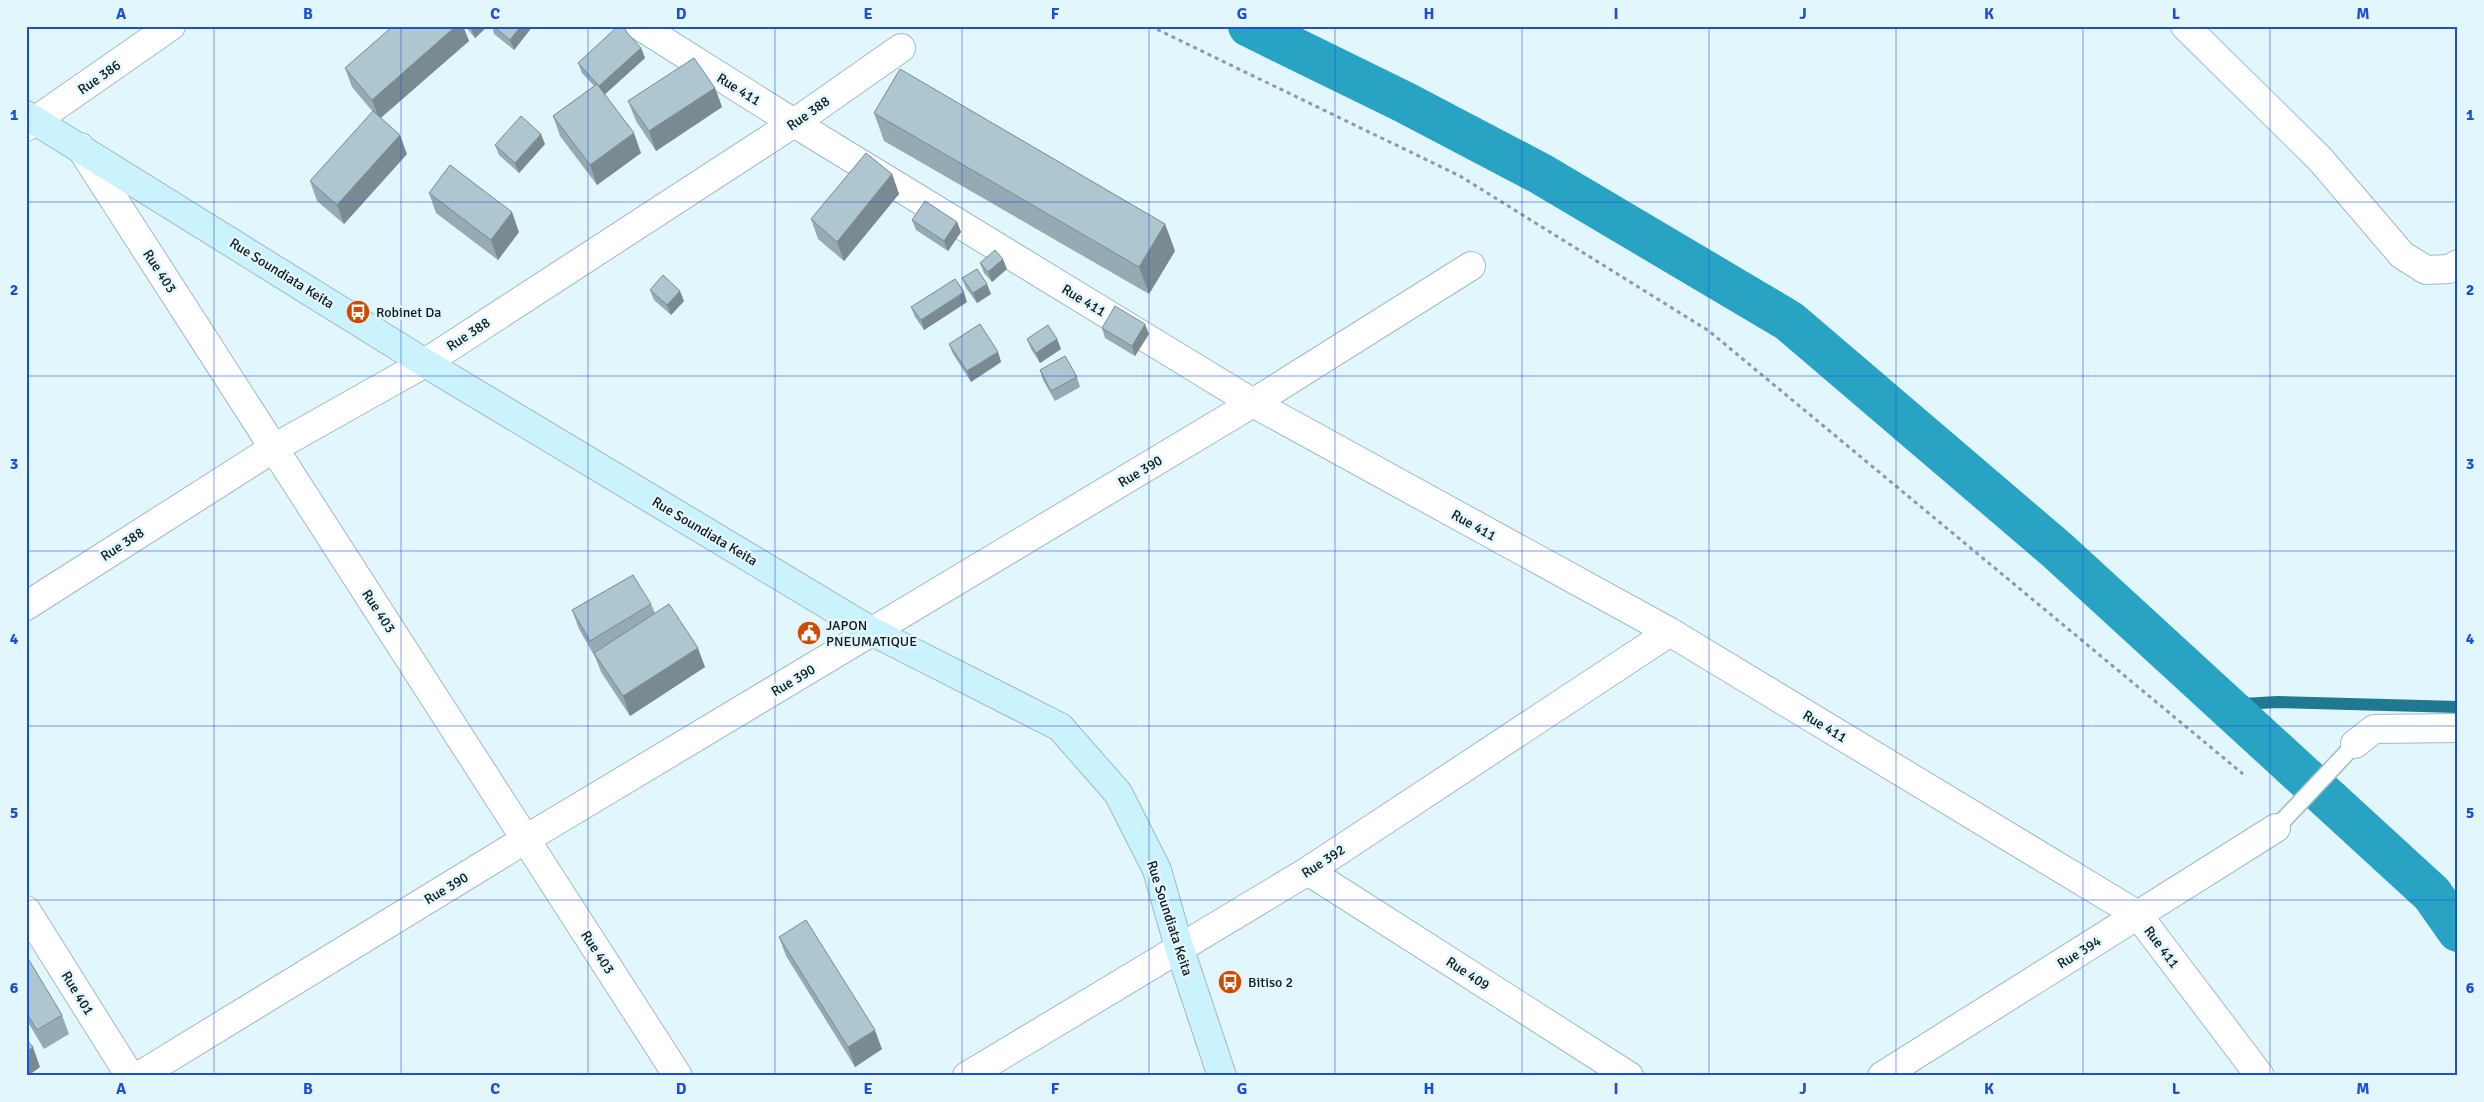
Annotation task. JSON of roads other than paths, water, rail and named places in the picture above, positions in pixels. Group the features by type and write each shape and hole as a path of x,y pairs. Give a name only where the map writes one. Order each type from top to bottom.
{"main road":[{"name":"Rue Soundiata Keita","path":"29,120 80,147 425,362 873,632 1060,727 1118,793 1157,870 1179,947 1222,1076"}],"street":[{"name":"Rue 386","path":"29,120 171,26"},
{"name":"Rue 411","path":"640,26 794,123 1253,403 1670,632 2138,915 2260,1076"},
{"path":"2185,26 2320,158 2402,256 2426,270 2449,270 2458,264"},
{"name":"Rue 388","path":"26,606 274,448 425,362 794,123 901,48"},
{"name":"Rue 403","path":"80,147 678,1076"},
{"name":"Rue 390","path":"139,1076 526,839 1253,403 1471,266"},
{"name":"Rue 392","path":"967,1076 1308,871 1670,632"},
{"path":"2355,744 2374,729 2458,728"},
{"name":"Rue 394","path":"1882,1076 2276,828"},
{"name":"Rue 409","path":"1308,871 1629,1076"},
{"name":"Rue 401","path":"26,910 130,1076"}],"lane":[{"path":"2276,828 2355,744"}],"waterway":[{"path":"1249,26 1404,102 1541,174 1789,321 2057,550 2432,894 2458,931"},
{"path":"2226,705 2277,702 2458,707"}],"place":[{"name":"Robinet Da","path":"358,312"},
{"name":"JAPON PNEUMATIQUE","path":"809,633"},
{"name":"Bitiso 2","path":"1230,982"}]}
